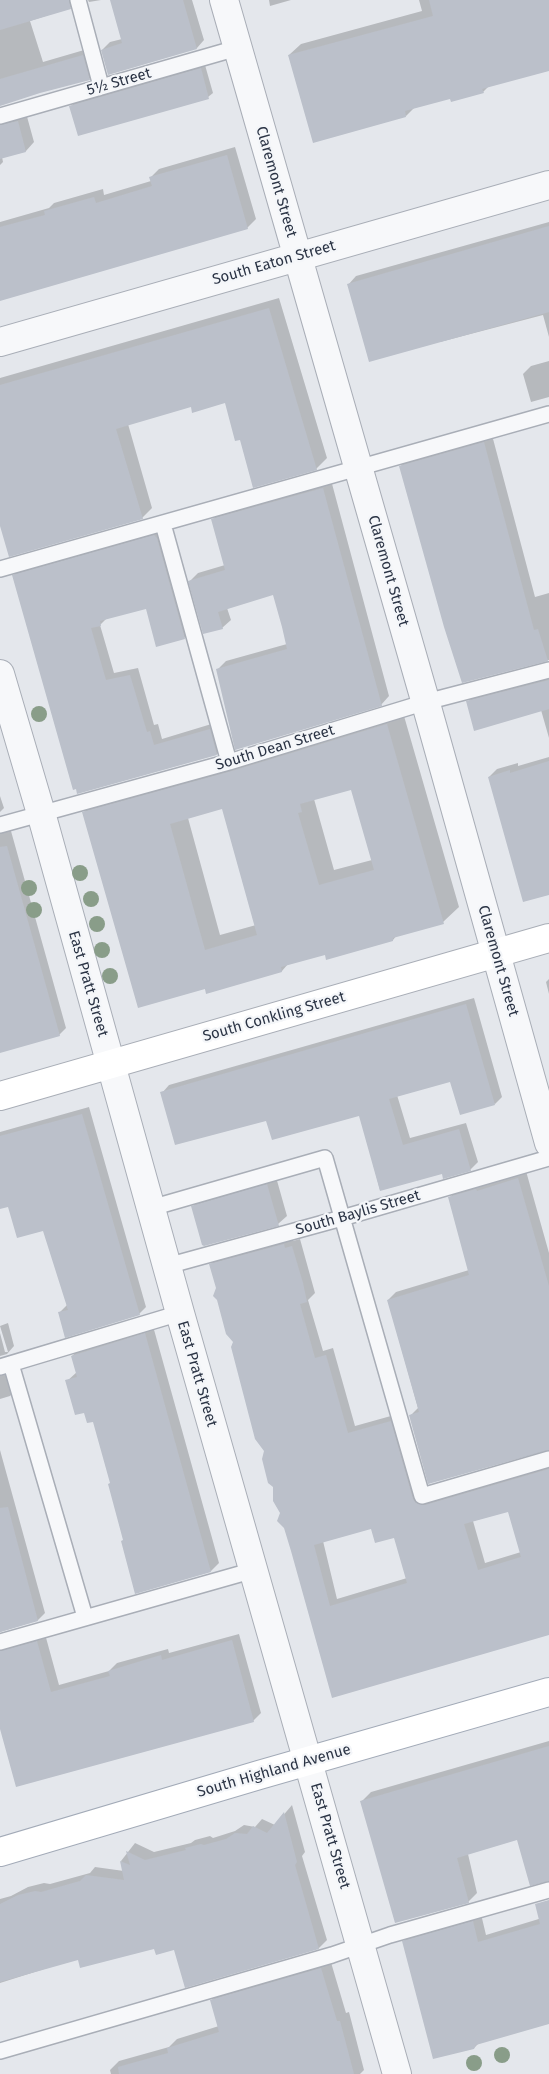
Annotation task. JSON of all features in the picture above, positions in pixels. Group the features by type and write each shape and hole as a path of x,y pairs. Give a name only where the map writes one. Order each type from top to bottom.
{"street":[{"name":"Claremont Street","path":"224,0 426,702 549,1143"},
{"name":"South Eaton Street","path":"0,342 549,185"},
{"name":"East Pratt Street","path":"0,674 41,813 180,1313 362,1944 397,2074"},
{"name":"South Conkling Street","path":"0,1096 549,938"},
{"name":"South Highland Avenue","path":"0,1852 549,1692"}],"lane":[{"path":"78,0 101,86"},
{"name":"5½ Street","path":"0,116 237,48"},
{"path":"0,569 549,414"},
{"path":"163,524 229,762"},
{"name":"South Dean Street","path":"0,825 229,762 426,702 549,670"},
{"path":"151,1208 325,1158 422,1496 549,1459"},
{"name":"South Baylis Street","path":"167,1266 549,1158"},
{"path":"85,1617 6,1365 180,1313"},
{"path":"0,1642 254,1570"},
{"path":"0,2051 549,1890"}],"building":[{"path":"0,0 69,0 71,9 0,30"},
{"path":"110,0 183,0 197,49 108,75 101,50 122,43"},
{"path":"429,0 549,0 549,71 482,89 484,93 451,102 450,99 405,111 406,117 313,143 288,55 433,16"},
{"path":"83,55 90,80 0,106 0,79"},
{"path":"201,68 209,99 78,136 69,106"},
{"path":"18,121 26,152 0,159 0,125"},
{"path":"227,155 248,229 0,301 0,227 45,215 44,211 94,197 96,203 152,186 149,177"},
{"path":"549,226 549,312 369,362 347,284"},
{"path":"269,308 317,470 253,488 240,440 235,441 225,403 192,413 191,407 116,429 143,519 9,557 0,526 0,385"},
{"path":"484,442 534,630 538,629 548,661 462,683 444,627 399,466"},
{"path":"323,488 382,706 235,750 216,669 287,649 282,627 273,595 218,612 223,629 203,634 188,581 225,570 211,519"},
{"path":"154,535 157,538 185,639 156,647 146,609 100,621 101,626 91,628 106,680 130,675 147,732 150,731 154,745 210,729 217,755 77,794 76,789 73,790 12,575"},
{"path":"549,680 549,709 474,731 466,701"},
{"path":"387,724 444,924 326,960 325,955 281,967 282,972 206,994 205,989 138,1008 82,812 232,771","holes":["351,790 374,870 319,885 298,813 302,812 300,804","222,809 257,935 205,950 170,824"]},
{"path":"549,761 549,895 523,902 488,777 510,770 510,773"},
{"path":"7,846 60,1036 0,1053 0,847"},
{"path":"466,1004 495,1105 460,1115 450,1082 389,1099 403,1145 459,1129 471,1171 443,1179 442,1174 380,1191 359,1116 272,1140 266,1121 175,1145 160,1092"},
{"path":"82,1114 140,1315 65,1338 58,1312 68,1310 43,1231 17,1238 8,1207 0,1209 0,1136"},
{"path":"518,1178 549,1286 549,1450 428,1484 409,1415 419,1412 387,1300 469,1275 448,1197 476,1189 477,1191"},
{"path":"267,1184 279,1226 202,1245 191,1206"},
{"path":"284,1244 285,1248 292,1246 307,1302 300,1304 315,1358 326,1355 348,1433 391,1421 413,1499 416,1503 425,1505 549,1469 549,1635 332,1698 284,1528 277,1521 280,1513 273,1501 273,1487 268,1483 262,1459 264,1451 255,1439 231,1347 233,1342 226,1334 217,1300 213,1296 216,1288 209,1264","holes":["508,1512 521,1557 478,1570 464,1524","371,1529 375,1543 394,1538 407,1583 330,1606 314,1545"]},
{"path":"145,1333 211,1572 135,1594 108,1484 110,1483 93,1422 87,1423 84,1413 75,1415 65,1380 77,1377 71,1356"},
{"path":"8,1507 38,1621 0,1632 0,1508"},
{"path":"232,1640 254,1722 16,1787 0,1729 0,1651 37,1641 51,1692 110,1676 108,1671 161,1655 162,1660"},
{"path":"549,1746 549,1881 530,1886 517,1840 457,1858 469,1903 395,1923 360,1801"},
{"path":"284,1812 297,1862 295,1865 319,1949 185,1988 174,1950 156,1955 154,1949 80,1968 78,1960 0,1982 0,1904 18,1895 35,1891 41,1892 80,1881 86,1875 124,1880 120,1861 130,1865 126,1851 145,1860 186,1850 185,1848 226,1839 235,1833 247,1834 253,1826 267,1833"},
{"path":"549,1900 549,2024 476,2045 474,2049 433,2059 402,1941 473,1921 478,1942 540,1924 535,1904"},
{"path":"321,1968 337,2021 340,2021 354,2074 119,2074 118,2067 168,2053 167,2048 219,2032 210,2000"}]}
